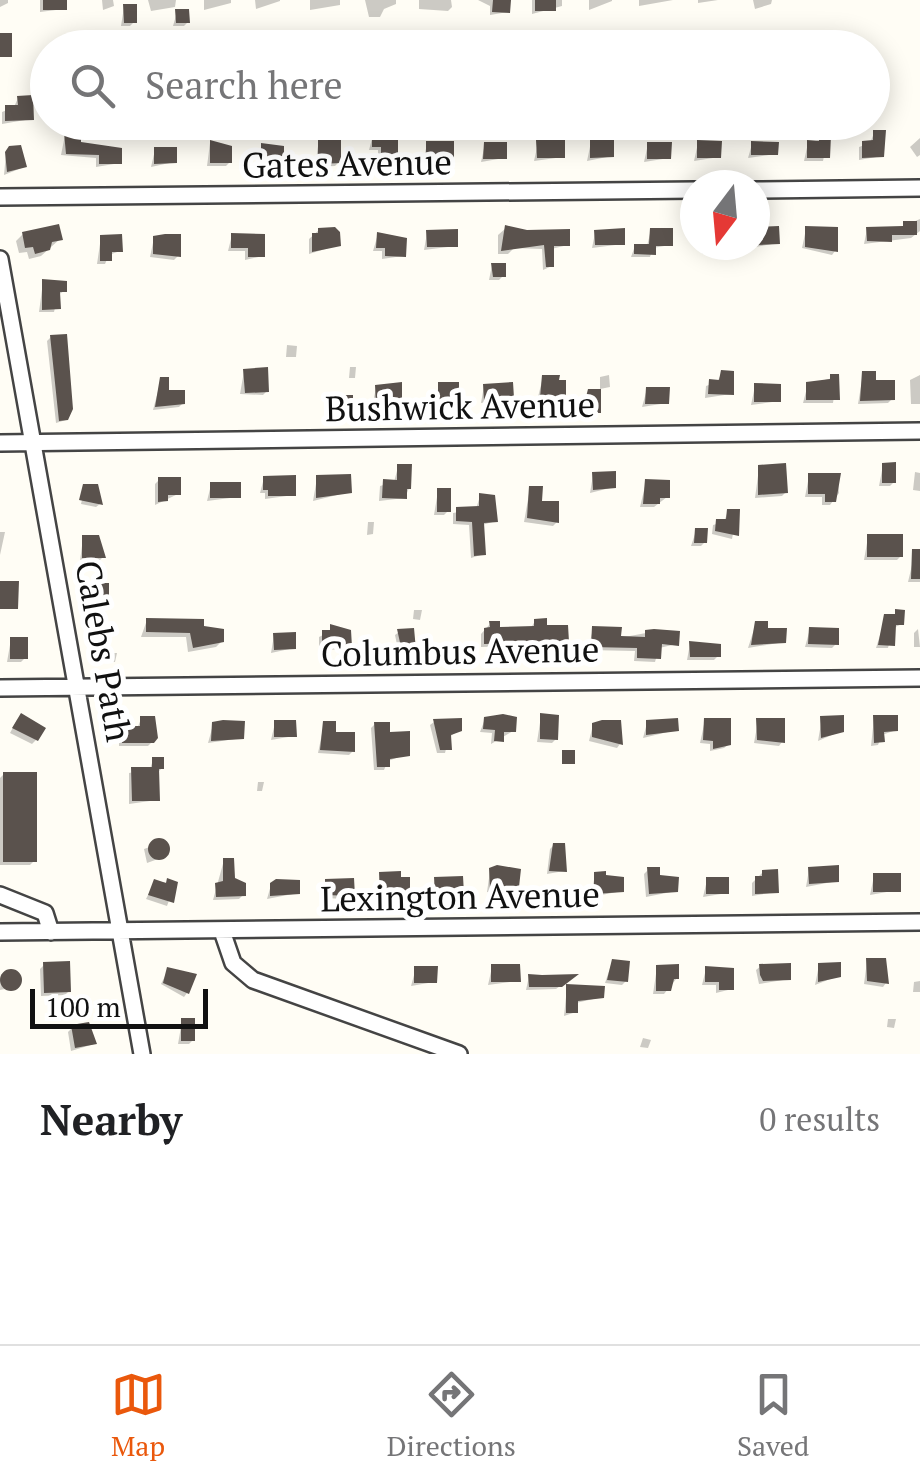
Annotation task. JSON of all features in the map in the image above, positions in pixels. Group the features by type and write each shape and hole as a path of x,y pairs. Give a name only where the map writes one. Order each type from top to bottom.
{"street":[{"path":"770,190 920,188"},
{"name":"Gates Avenue","path":"0,197 680,190"},
{"name":"Calebs Path","path":"0,259 142,1054"},
{"name":"Bushwick Avenue","path":"0,444 920,432"},
{"name":"Columbus Avenue","path":"0,688 920,678"},
{"path":"0,895 44,913 51,932"},
{"name":"Lexington Avenue","path":"0,932 920,922"},
{"path":"222,931 233,963 253,980 459,1054"}],"building":[{"path":"43,0 67,0 67,10 43,10"},
{"path":"493,0 511,0 510,13 492,12"},
{"path":"535,0 556,0 556,11 535,11"},
{"path":"123,4 137,4 137,23 124,23"},
{"path":"175,9 189,9 190,23 176,23"},
{"path":"0,33 12,33 12,57 0,57"},
{"path":"30,95 30,120 5,121 5,105 18,105 17,96"},
{"path":"65,140 81,140 122,148 122,164 99,164 99,155 66,154"},
{"path":"210,140 232,146 232,163 210,163"},
{"path":"318,140 341,140 341,163 318,164"},
{"path":"372,140 398,140 398,159 381,159 381,147 372,147"},
{"path":"536,140 565,140 565,158 537,158"},
{"path":"590,140 614,140 614,157 590,158"},
{"path":"697,140 722,141 721,158 697,158"},
{"path":"807,140 831,140 830,158 807,158"},
{"path":"885,140 884,157 862,158 862,141"},
{"path":"426,141 454,141 454,159 426,159"},
{"path":"751,141 779,142 778,155 751,155"},
{"path":"484,142 507,142 507,159 483,159"},
{"path":"647,142 672,142 671,159 647,159"},
{"path":"261,143 284,146 284,162 261,162"},
{"path":"21,145 27,167 7,172 5,152 9,146"},
{"path":"154,147 177,147 177,163 154,164"},
{"path":"903,221 917,221 917,235 892,235 892,242 867,241 866,227 903,226"},
{"path":"59,224 63,240 52,242 50,250 35,254 33,247 25,248 22,232"},
{"path":"505,225 527,230 570,229 570,246 554,246 554,267 546,267 544,245 501,251"},
{"path":"770,226 779,226 780,244 770,244"},
{"path":"805,226 838,227 838,252 805,247"},
{"path":"335,227 340,232 341,246 312,252 312,233 318,233 318,228"},
{"path":"625,228 625,245 595,245 594,230"},
{"path":"650,228 673,228 673,246 656,246 656,255 634,254 634,244 649,244"},
{"path":"458,229 458,247 427,247 426,230"},
{"path":"377,232 407,238 406,257 385,256 385,248 376,248"},
{"path":"231,233 265,234 265,257 248,257 248,248 231,248"},
{"path":"122,234 123,252 112,252 112,261 100,261 100,235"},
{"path":"181,234 181,257 153,254 153,236"},
{"path":"491,263 506,263 506,277 493,277"},
{"path":"42,279 67,281 67,292 60,292 61,309 42,310"},
{"path":"67,334 73,409 68,420 59,421 50,335"},
{"path":"268,367 269,392 245,393 243,369"},
{"path":"721,370 734,371 734,395 708,394 709,379 719,380"},
{"path":"862,371 876,371 876,380 895,380 895,400 860,401"},
{"path":"830,374 839,374 840,400 806,400 806,382 830,379"},
{"path":"542,375 560,375 559,380 566,380 566,398 540,398"},
{"path":"160,377 169,377 169,390 185,390 185,404 155,407"},
{"path":"402,382 402,403 376,404 375,385"},
{"path":"438,382 459,382 459,399 438,399"},
{"path":"513,382 514,398 484,400 483,384"},
{"path":"754,383 781,384 781,402 754,402"},
{"path":"646,387 670,387 669,404 645,404"},
{"path":"588,389 601,389 601,413 582,413"},
{"path":"334,395 353,395 353,412 333,412"},
{"path":"896,462 896,483 882,483 882,463"},
{"path":"786,463 788,493 758,495 758,465"},
{"path":"397,464 412,464 407,499 382,498 383,479 397,480"},
{"path":"616,471 616,488 593,490 592,472"},
{"path":"808,473 841,473 836,502 825,502 825,494 808,494"},
{"path":"351,474 352,493 316,498 316,475"},
{"path":"296,475 296,496 268,496 268,490 263,490 263,476"},
{"path":"158,477 181,477 181,495 168,495 168,501 158,502"},
{"path":"645,479 670,480 670,498 660,498 660,504 643,504"},
{"path":"210,482 241,482 241,498 210,498"},
{"path":"83,484 98,484 103,505 79,500"},
{"path":"529,486 543,486 542,501 559,501 559,523 527,518"},
{"path":"437,488 451,488 451,512 437,512"},
{"path":"479,493 495,495 498,522 484,523 486,555 474,556 472,522 456,521 456,507 479,506"},
{"path":"727,509 740,509 739,536 715,531 716,519 726,519"},
{"path":"695,528 708,528 707,543 694,543"},
{"path":"867,534 903,534 903,557 867,557"},
{"path":"82,535 99,535 106,558 82,558"},
{"path":"912,549 920,549 920,579 911,579"},
{"path":"0,581 19,581 18,609 0,609"},
{"path":"92,583 109,583 109,606 92,606"},
{"path":"895,609 905,610 904,625 896,625 895,646 878,645 884,614 895,614"},
{"path":"146,618 204,619 204,626 224,629 224,642 193,648 190,633 146,632"},
{"path":"547,618 547,625 568,625 569,642 484,644 484,628 490,627 489,621 500,621 500,627 534,626 534,619"},
{"path":"755,621 768,621 768,628 787,628 786,643 751,645"},
{"path":"330,624 351,630 352,647 322,646 322,630 330,630"},
{"path":"592,626 622,627 621,636 645,637 645,630 654,629 680,631 679,646 662,644 661,659 637,658 637,648 591,647"},
{"path":"809,627 839,628 839,645 808,644"},
{"path":"414,628 416,650 413,656 403,656 397,629"},
{"path":"296,632 296,649 274,650 273,633"},
{"path":"10,637 28,637 28,659 10,659"},
{"path":"689,641 721,644 721,657 690,657"},
{"path":"21,713 46,728 38,741 12,728"},
{"path":"540,713 559,715 558,740 540,739"},
{"path":"844,715 844,732 821,738 820,716"},
{"path":"873,715 898,715 898,731 884,732 885,742 874,743"},
{"path":"140,716 155,716 158,738 154,743 122,743 122,726 140,726"},
{"path":"484,717 517,717 516,732 504,732 504,742 494,741 495,730 483,729"},
{"path":"462,718 462,731 451,735 452,750 440,750 433,719"},
{"path":"678,718 679,731 646,735 646,720"},
{"path":"704,718 731,718 731,745 713,749 713,741 703,740"},
{"path":"756,718 785,718 785,743 757,740"},
{"path":"274,720 296,720 297,737 274,737"},
{"path":"621,720 623,745 592,737 592,723"},
{"path":"245,721 244,739 211,741 212,722"},
{"path":"323,721 336,721 336,732 355,732 355,752 320,750"},
{"path":"374,722 390,722 390,732 410,731 410,756 390,759 390,767 377,767"},
{"path":"562,750 575,750 575,764 562,764"},
{"path":"152,757 164,757 164,769 159,769 160,801 132,801 131,767 152,767"},
{"path":"3,772 37,772 37,862 3,862"},
{"path":"155,838 163,838 170,849 163,860 155,860 148,853 148,845"},
{"path":"553,843 565,843 567,872 549,871"},
{"path":"223,858 234,858 235,878 246,883 246,896 216,897 215,883 223,881"},
{"path":"497,865 521,869 518,896 496,895 496,890 490,889 489,868"},
{"path":"839,865 839,882 809,884 808,867"},
{"path":"647,867 660,867 660,875 679,877 678,892 649,894"},
{"path":"778,869 779,893 755,894 755,876 762,876 762,870"},
{"path":"401,871 401,877 410,877 410,895 380,894 379,872"},
{"path":"606,871 606,875 624,877 624,892 594,894 594,872"},
{"path":"873,873 901,873 901,892 873,892"},
{"path":"463,876 464,894 435,893 434,877"},
{"path":"706,877 729,877 729,894 706,894"},
{"path":"167,878 178,882 174,903 148,895 154,879 166,883"},
{"path":"354,878 355,896 325,895 325,879"},
{"path":"276,879 300,880 300,894 270,896 270,883"},
{"path":"550,892 567,893 566,907 537,906 537,897"},
{"path":"866,958 886,958 889,984 867,981"},
{"path":"612,959 630,961 628,982 607,980"},
{"path":"70,961 71,992 44,993 43,962"},
{"path":"841,962 841,977 818,982 818,963"},
{"path":"791,963 791,980 763,981 759,964"},
{"path":"491,964 520,964 521,982 491,982"},
{"path":"679,964 679,979 674,979 671,991 656,991 656,965"},
{"path":"414,966 438,966 437,983 414,983"},
{"path":"705,966 734,968 734,990 719,990 719,982 705,982"},
{"path":"167,967 197,974 189,994 163,983"},
{"path":"11,969 19,972 19,988 11,991 3,988 0,980 3,972"},
{"path":"528,974 579,974 562,987 529,987"},
{"path":"566,984 605,986 604,998 578,1001 578,1013 566,1013"},
{"path":"181,1018 195,1018 195,1041 181,1041"},
{"path":"89,1022 97,1044 75,1048 71,1025"}]}
